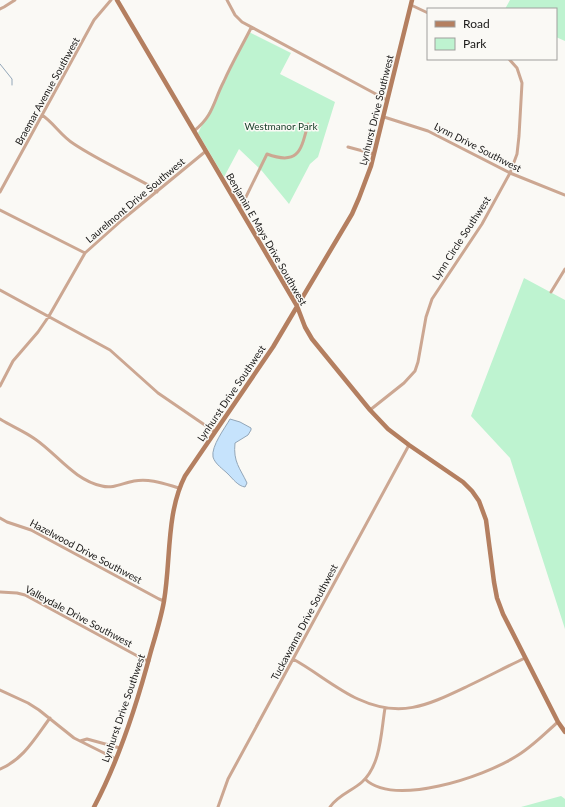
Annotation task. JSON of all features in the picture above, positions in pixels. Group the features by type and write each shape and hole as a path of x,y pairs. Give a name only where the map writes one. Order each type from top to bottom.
{"street":[{"path":"0,8 15,0"},
{"name":"Braemar Avenue Southwest","path":"0,192 94,20 111,0"},
{"name":"Benjamin E Mays Drive Southwest","path":"117,0 297,306 305,327 312,339 370,410 388,429 409,446 463,482 479,501 486,520 497,598 503,614 525,658 558,722 565,732"},
{"path":"227,0 235,15 251,28 388,100"},
{"path":"412,3 427,12"},
{"name":"Lynhurst Drive Southwest","path":"94,807 116,759 141,690 149,661 164,601 174,506 179,488 273,347 357,204 366,183 374,154 412,3"},
{"path":"194,131 209,116 223,82 251,28"},
{"name":"Lynn Circle Southwest","path":"370,410 404,383 415,371 426,317 432,299 482,224 510,174 516,154 519,136 522,83 517,68 510,60"},
{"path":"42,115 47,118 61,134 74,144 157,192"},
{"name":"Lynn Drive Southwest","path":"384,117 428,131 510,174 565,195"},
{"path":"239,207 243,203 267,154 279,159 295,156 302,148 308,124"},
{"path":"348,147 374,154"},
{"name":"Laurelmont Drive Southwest","path":"0,386 14,361 49,316 85,253 206,151"},
{"path":"0,210 85,253"},
{"path":"551,292 565,269"},
{"path":"0,290 110,350 158,393 215,432"},
{"path":"0,419 34,439 69,469 93,484 112,487 134,481 146,480 179,488"},
{"name":"Tuckawanna Drive Southwest","path":"218,807 228,779 409,446"},
{"name":"Hazelwood Drive Southwest","path":"0,518 31,530 159,600 164,601"},
{"name":"Valleydale Drive Southwest","path":"0,592 25,595 149,661"},
{"path":"293,659 356,698 385,708 409,709 430,704 525,658"},
{"path":"0,690 28,703 80,741 116,759"},
{"path":"330,807 340,796 357,786 365,779 372,769 377,755 385,708"},
{"path":"0,769 12,763 22,755 50,718"},
{"path":"435,791 467,782 516,757 558,722"},
{"path":"80,741 86,739 120,748"},
{"path":"365,779 371,785 388,793"}],"green space":[{"path":"510,0 565,0 565,41 557,37 557,8 506,8"},
{"name":"Westmanor Park","path":"249,32 291,53 280,74 335,102 318,157 310,164 289,204 262,171 239,149 224,177 198,133"},
{"path":"524,278 565,300 565,629 510,458 471,416"},
{"path":"561,796 565,799 565,807 521,807"}],"water":[{"path":"230,419 251,428 248,435 235,443 236,460 247,483 245,487 236,482 217,464 213,457 216,443"}],"waterway":[{"path":"0,64 12,79 12,85"}]}
